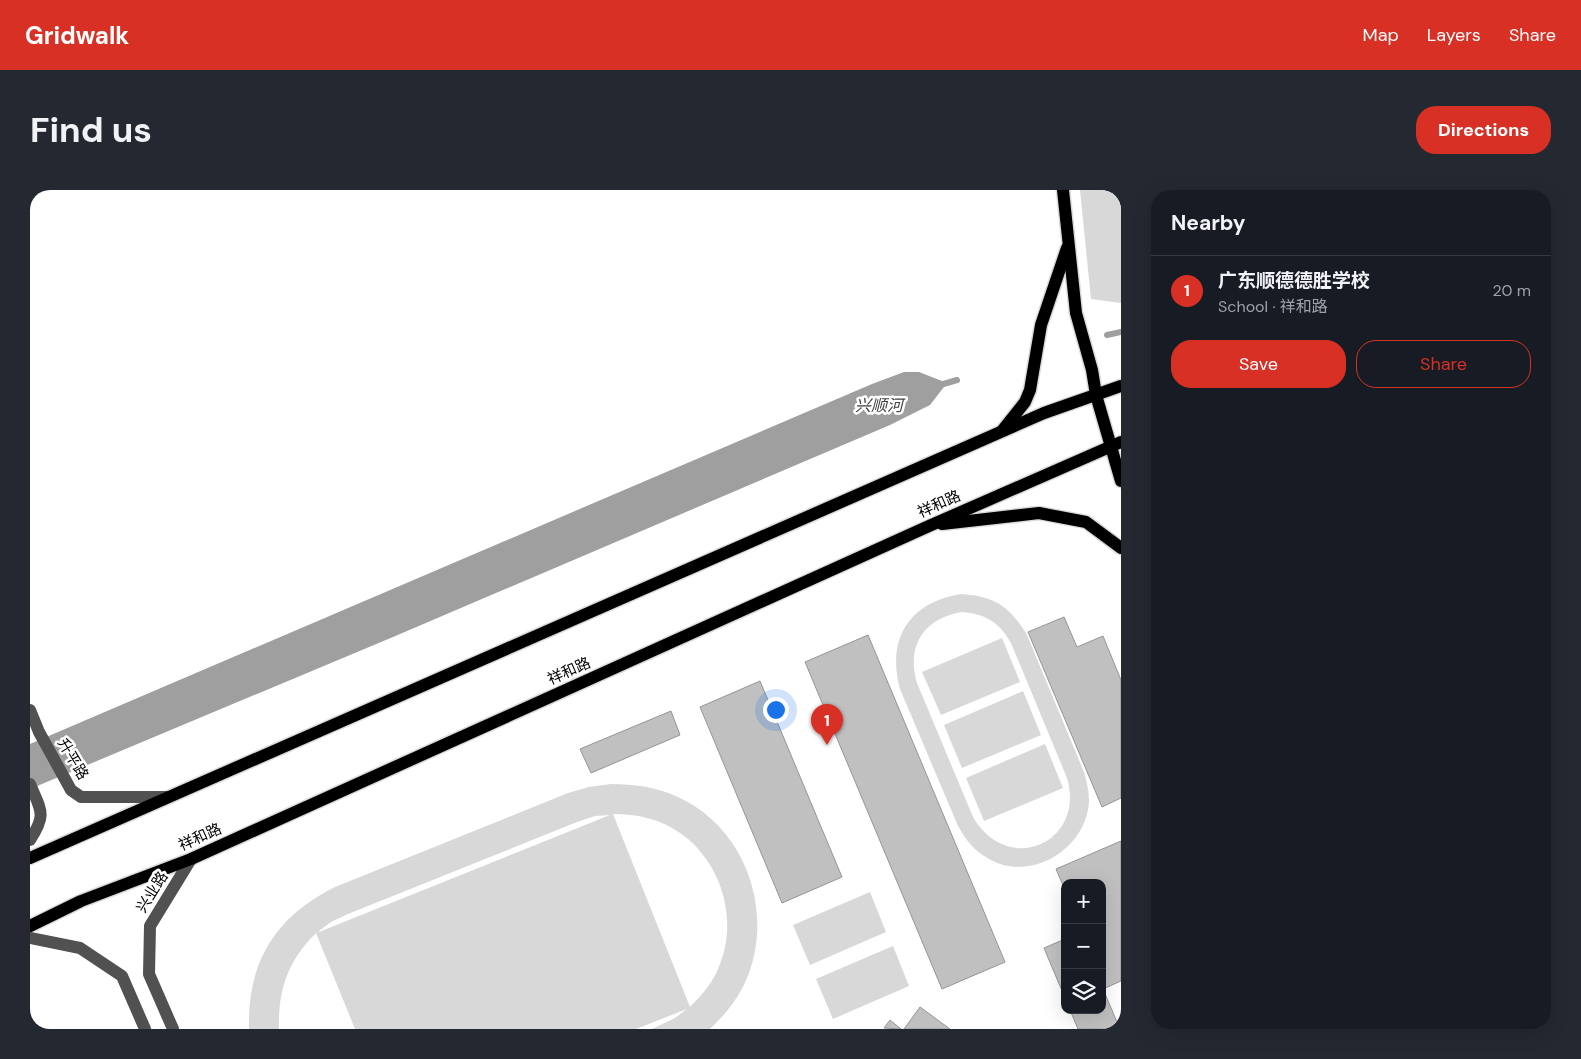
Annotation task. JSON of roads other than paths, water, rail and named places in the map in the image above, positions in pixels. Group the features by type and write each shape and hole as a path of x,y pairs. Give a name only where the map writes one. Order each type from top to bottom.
{"main road":[{"path":"1063,190 1076,313 1092,370 1096,395 1116,445 1121,482"},
{"path":"1000,433 1025,402 1030,390 1041,325 1069,243"},
{"path":"30,858 1044,413 1121,386"},
{"name":"祥和路","path":"30,926 81,901 191,859 929,526 1116,445"},
{"path":"929,526 1039,514 1086,522 1121,548"}],"street":[{"name":"升平路","path":"30,710 39,732 71,790 81,797 168,797"},
{"path":"30,784 41,812 40,825 30,840"},
{"name":"兴业路","path":"173,1029 149,974 150,926 191,859"},
{"path":"30,938 80,948 122,976 145,1029"}],"water":[{"name":"兴顺河","path":"904,372 919,372 947,383 930,405 890,425 393,637 30,789 30,744"}],"waterway":[{"path":"1107,335 1121,332"},
{"path":"940,385 957,380"}],"place":[{"name":"广东顺德德胜学校","path":"827,745"}]}
